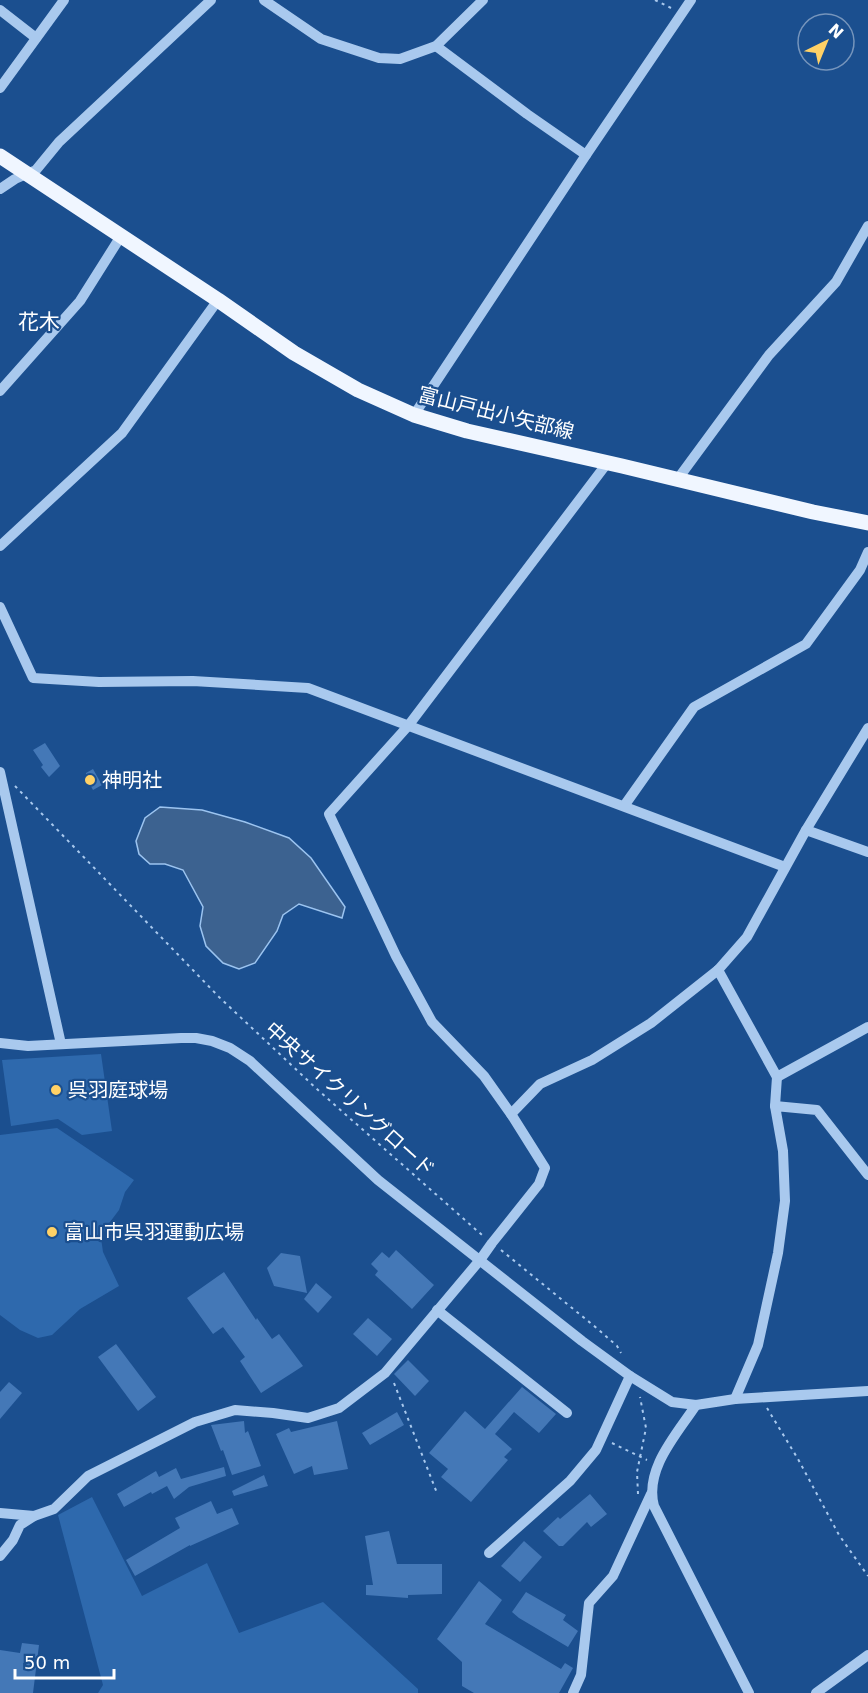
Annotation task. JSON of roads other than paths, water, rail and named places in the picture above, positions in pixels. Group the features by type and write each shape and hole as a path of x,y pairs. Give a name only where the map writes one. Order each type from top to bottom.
{"main road":[{"name":"富山戸出小矢部線","path":"0,156 294,352 358,390 414,415 467,431 868,523"}],"street":[{"path":"0,88 64,0"},
{"path":"0,189 15,179 36,170 59,142 211,0"},
{"path":"264,0 321,39 379,58 400,59 436,46 483,0"},
{"path":"414,415 586,154 691,0"},
{"path":"0,10 36,38"},
{"path":"436,46 527,114 586,154"},
{"path":"677,480 769,355 836,282 868,226"},
{"path":"0,391 80,301 121,236"},
{"path":"0,546 122,433 218,300"},
{"path":"0,1556 13,1540 20,1525 34,1516 54,1509 88,1476 195,1422 235,1410 308,1418 339,1408 388,1369 480,1260 539,1184 545,1168 484,1076 432,1022 396,956 329,814 408,726 608,462"},
{"path":"624,806 694,707 807,644 860,570 868,552"},
{"path":"0,607 33,678 99,682 193,681 308,688 785,867"},
{"path":"511,1114 540,1084 592,1060 651,1023 718,970 747,937 806,830 868,728"},
{"path":"0,772 61,1044"},
{"path":"806,830 868,852"},
{"path":"718,970 777,1077 776,1106 783,1151 785,1201 778,1253 758,1345 735,1399"},
{"path":"777,1077 868,1027"},
{"path":"0,1043 28,1046 181,1038 212,1041 230,1048 250,1061 378,1180 582,1341 672,1402 696,1405 735,1399 868,1391"},
{"path":"776,1106 817,1110 868,1175"},
{"path":"437,1310 567,1413"},
{"path":"489,1553 570,1481 596,1450 632,1377"},
{"path":"573,1693 581,1675 589,1604 613,1576 651,1494 657,1467 696,1405"},
{"path":"651,1494 654,1506 749,1693"},
{"path":"0,1513 34,1516"},
{"path":"816,1693 868,1655"}],"place":[{"name":"神明社","path":"90,780"},
{"name":"呉羽庭球場","path":"56,1090"},
{"name":"富山市呉羽運動広場","path":"52,1232"}],"district":[{"name":"花木","path":"39,322"}]}
